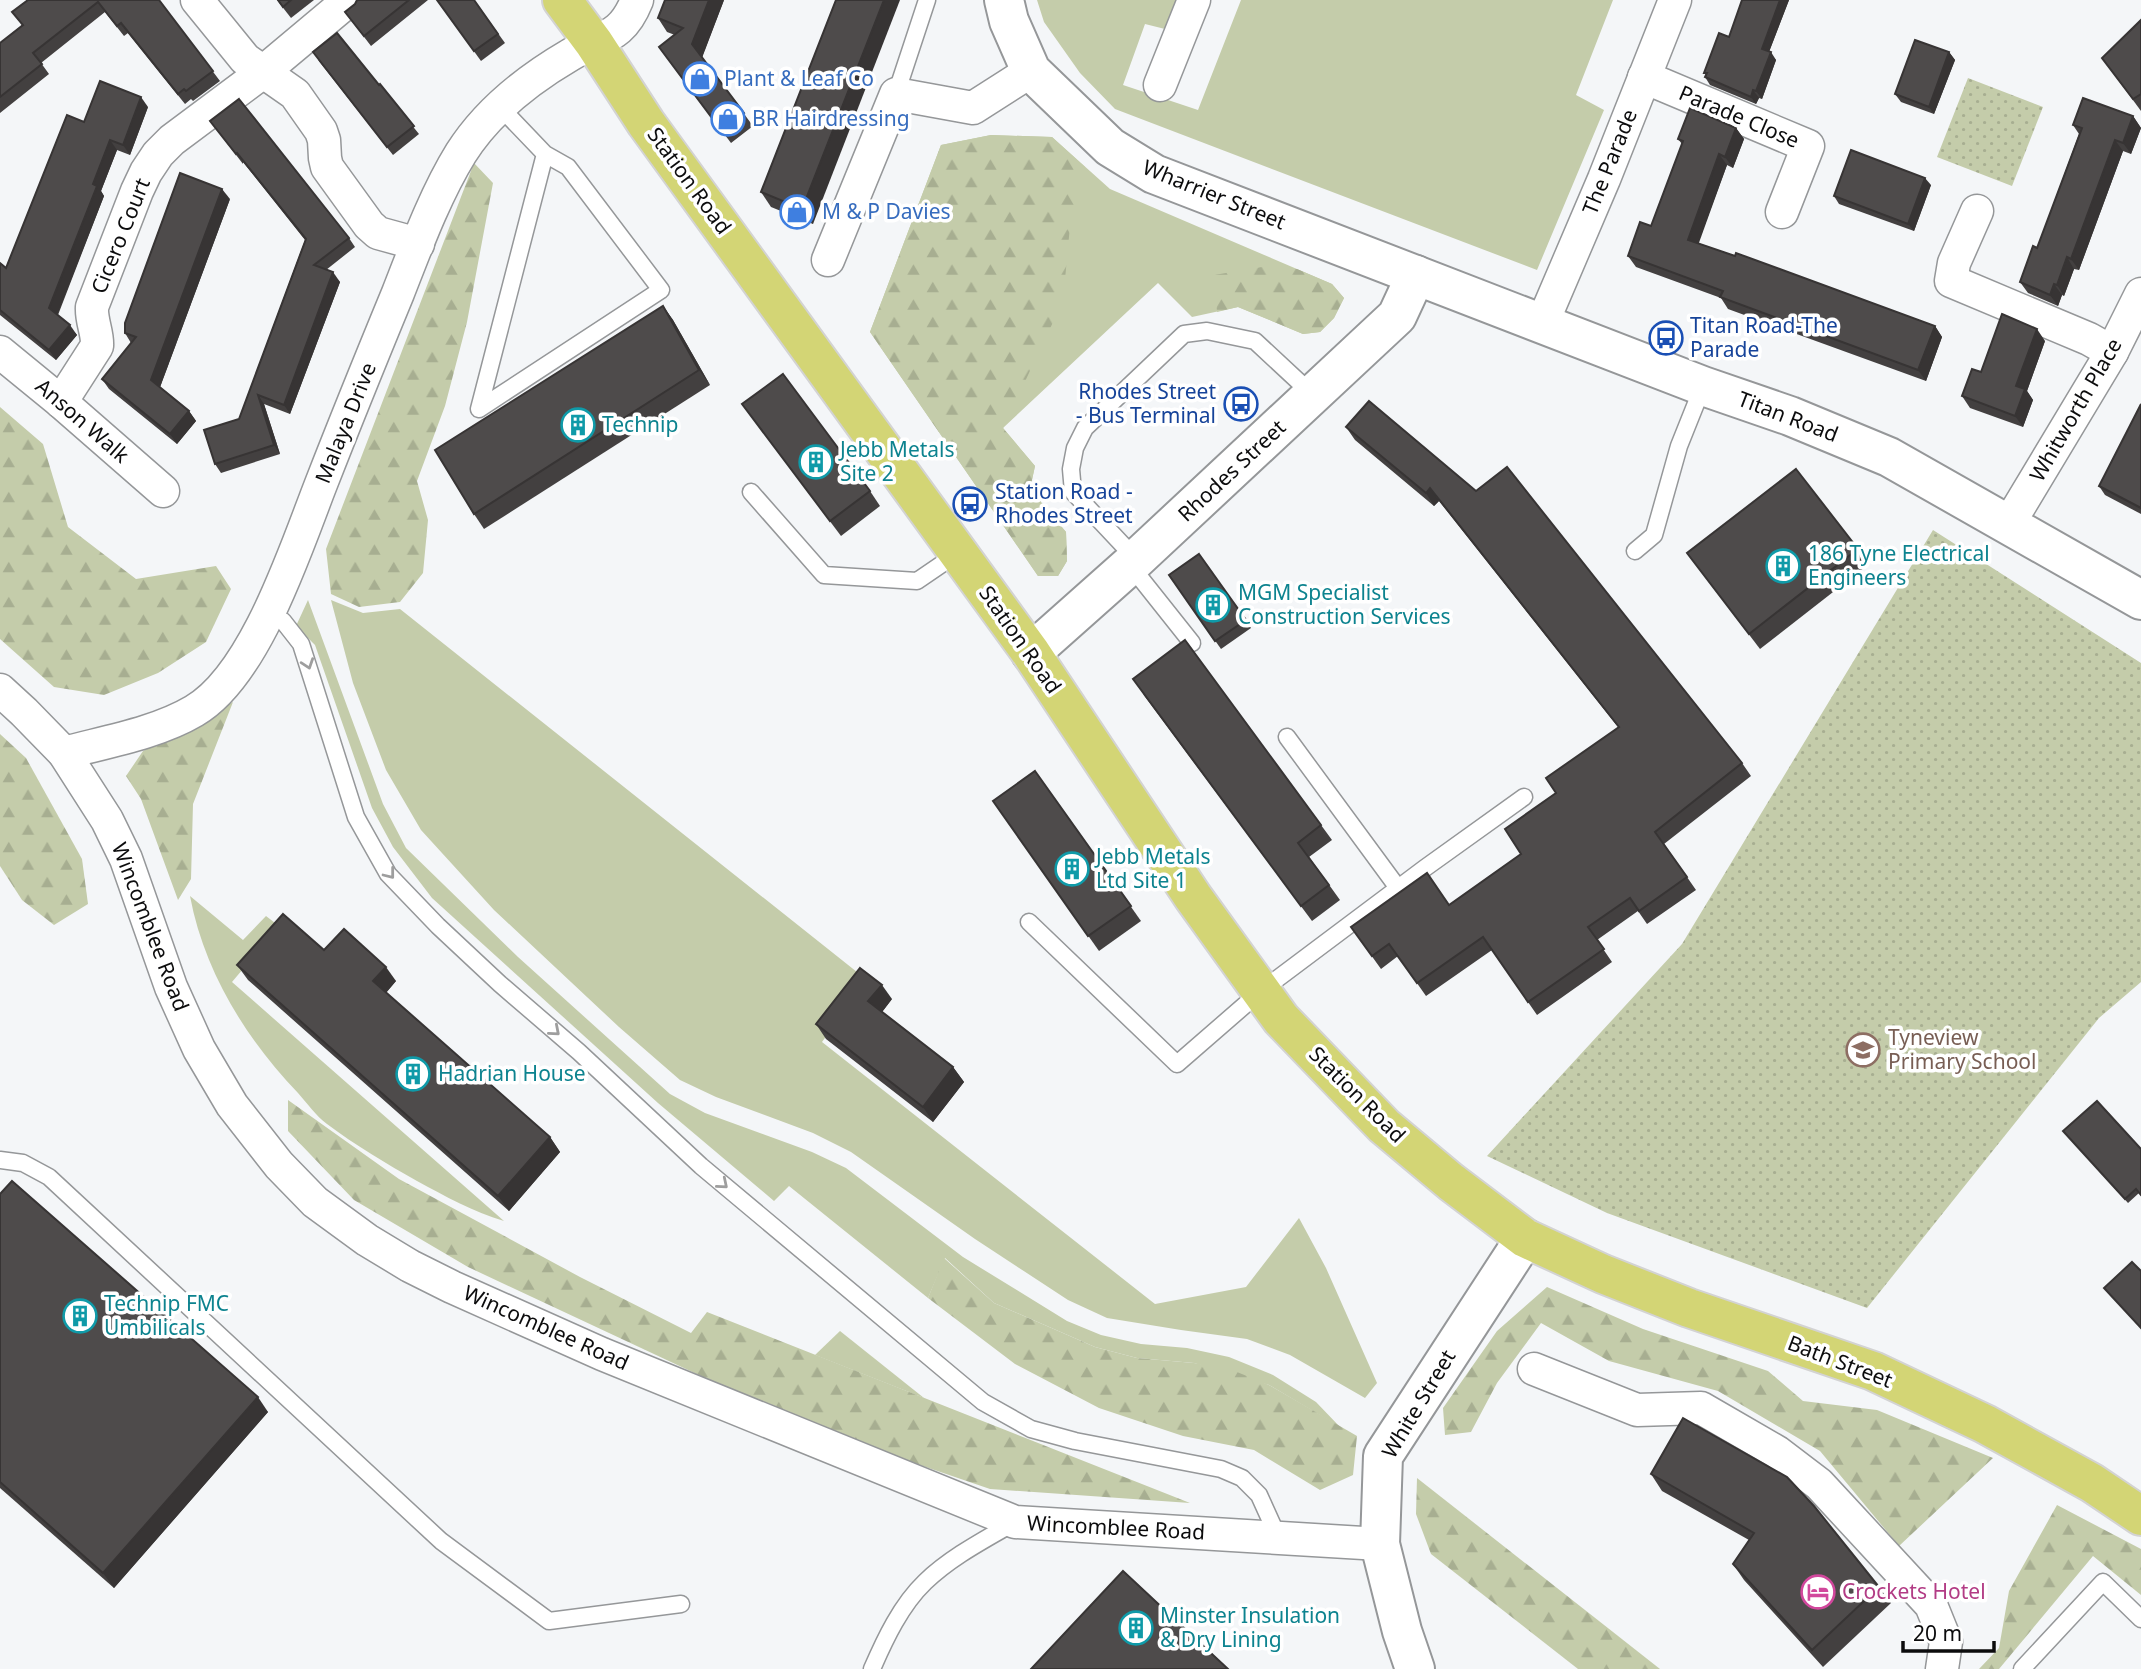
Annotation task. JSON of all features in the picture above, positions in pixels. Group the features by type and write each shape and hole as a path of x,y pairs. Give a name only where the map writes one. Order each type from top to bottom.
{"main road":[{"name":"Station Road","path":"562,0 594,43 646,123 1031,653 1193,897 1281,1018 1384,1126 1524,1238"},
{"name":"Bath Street","path":"1524,1238 1603,1274 1689,1308 1873,1371 1985,1424 2092,1483 2141,1516"}],"street":[{"path":"197,0 240,54 290,89 301,103 321,131 327,167 369,225 378,233 418,244"},
{"name":"Cicero Court","path":"61,402 97,346 98,337 92,307 146,172 158,154 172,140 263,72 349,0"},
{"name":"Malaya Drive","path":"64,753 162,726 195,711 232,677 266,616 298,545 418,244 461,153 476,132 524,87 571,54 614,34 622,26 637,0"},
{"name":"Wharrier Street","path":"1004,0 1031,71 1110,147 1154,174 1416,275"},
{"path":"1160,85 1194,0"},
{"name":"The Parade","path":"1542,324 1604,179 1675,0"},
{"path":"828,260 896,94 973,108 1031,71"},
{"name":"Parade Close","path":"1644,78 1808,146 1782,212"},
{"path":"1977,211 1954,263 1951,281 2089,339 2112,352"},
{"name":"Titan Road","path":"1416,275 1703,386 1790,416 1889,457 2141,600"},
{"name":"Rhodes Street","path":"1031,653 1398,316 1416,275"},
{"name":"Whitworth Place","path":"2008,525 2112,352 2141,294"},
{"name":"Anson Walk","path":"0,352 163,491"},
{"name":"Wincomblee Road","path":"0,690 64,753 107,820 126,859 171,987 200,1049 232,1105 279,1165 315,1202 410,1266 602,1354 1015,1522 1380,1544"},
{"name":"White Street","path":"1415,1669 1402,1632 1380,1544 1383,1456 1524,1238"},
{"path":"1534,1369 1637,1410 1701,1408 1777,1452 1819,1484 1931,1605 1944,1655"}],"lane":[{"path":"896,94 927,0"},
{"path":"500,107 545,154 568,167 661,290 479,409 545,154"},
{"path":"1192,643 1133,562 1073,492 1071,469 1075,448 1085,428 1184,334 1207,331 1255,341 1314,395"},
{"path":"1635,551 1654,535 1679,446 1703,386"},
{"path":"751,492 824,575 916,581 958,553"},
{"path":"266,616 283,621 302,644 356,817 388,874 500,984 579,1052 701,1166 982,1402 1031,1429 1075,1441 1221,1469 1242,1478 1259,1495 1278,1537"},
{"path":"1287,737 1398,888"},
{"path":"1029,922 1177,1065 1261,991 1524,797"},
{"path":"0,1160 23,1163 49,1177 441,1541 549,1621 681,1604"},
{"path":"872,1669 892,1625 924,1582 971,1548 1015,1522"},
{"path":"2022,1669 2103,1582 2141,1619"}],"green space":[{"path":"1037,0 1177,0 1165,29 1145,24 1123,85 1198,110 1241,0 1613,0 1576,95 1604,110 1537,270 1115,109 1080,73 1044,22"},
{"path":"1968,78 2043,107 2012,186 1937,157"},
{"path":"991,135 1052,137 1110,189 1332,284 1344,298 1334,318 1320,332 1303,334 1238,307 1192,317 1158,283 1003,428 1035,466 1030,489 1066,532 1067,561 1058,576 1038,576 870,332 941,145"},
{"path":"991,135 1052,137 1085,167 1070,226 1063,301 1003,428 1035,466 1030,489 1066,532 1067,561 1058,576 1038,576 870,332 941,145"},
{"path":"474,163 493,183 467,322 445,406 417,481 428,520 423,573 400,602 359,607 331,594 326,549"},
{"path":"1262,267 1297,269 1332,284 1344,298 1334,318 1320,332 1303,334 1238,307 1217,312 1214,275"},
{"path":"0,407 43,444 68,527 136,579 216,566 231,589 206,642 158,673 104,695 54,687 0,639"},
{"name":"Tyneview Primary School","path":"1933,530 2141,663 2141,982 2099,1018 1867,1308 1607,1213 1487,1156 1682,944"},
{"path":"308,600 383,804 406,848 518,957 670,1094 705,1113 812,1152 846,1168 963,1257 1067,1321 1101,1335 1141,1344 1187,1348 1229,1357 1273,1375 1316,1402 1340,1427 1269,1385 1194,1363 1137,1358 1095,1347 994,1303 945,1258 928,1298 789,1186 774,1201 658,1103 432,898 393,847 372,808 315,645 296,626"},
{"path":"331,600 363,613 400,609 867,980 822,1042 1155,1304 1246,1287 1299,1218 1326,1268 1377,1383 1365,1398 1290,1355 1247,1339 1107,1318 1068,1300 851,1152 813,1133 716,1097 680,1080 494,910 421,830 386,770 353,683"},
{"path":"233,702 193,804 191,879 178,900 141,799 126,776 143,751"},
{"path":"0,734 26,758 82,859 88,904 54,925 22,900 0,866"},
{"path":"190,896 243,940 266,916 279,926 232,982 504,1221 470,1208 417,1181 360,1147 319,1117 261,1050 230,1002 205,951"},
{"path":"288,1100 399,1179 580,1277 691,1333 707,1312 1190,1503 990,1489 812,1428 468,1267 354,1200 288,1131"},
{"path":"944,1258 994,1303 1095,1347 1137,1358 1194,1363 1232,1370 1269,1385 1357,1436 1353,1475 1320,1490 1254,1450 1183,1436 1099,1408 1015,1364 928,1298"},
{"path":"1547,1287 1643,1329 1768,1371 1803,1401 1877,1410 1993,1458 1899,1546 1820,1451 1718,1391 1609,1361 1541,1323 1497,1383 1471,1432 1445,1435 1443,1408 1497,1331"},
{"path":"840,1331 924,1398 815,1355"},
{"path":"1417,1478 1660,1669 1578,1669 1431,1554 1416,1514"},
{"path":"2057,1505 2141,1549 2141,1595 2093,1556 1999,1669 1979,1669 1999,1648 2009,1591"}],"building":[{"path":"28,0 159,0 213,71 178,94 121,23 117,26 98,2 33,53 42,64 0,97 0,43 23,25 12,12"},
{"path":"278,0 291,0 283,7"},
{"path":"357,0 409,0 364,36 345,12"},
{"path":"437,0 474,0 498,34 474,51"},
{"path":"665,0 709,0 692,44 744,113 721,130 659,47 683,28 658,18"},
{"path":"836,0 884,0 802,209 761,192"},
{"path":"1742,0 1780,0 1762,49 1771,52 1756,91 1753,90 1751,97 1705,77 1707,73 1704,73 1719,33 1729,37"},
{"path":"2141,20 2141,94 2133,99 2102,58"},
{"path":"337,33 414,126 387,147 313,52"},
{"path":"1915,40 1949,52 1929,107 1895,94"},
{"path":"100,81 141,97 123,145 110,140 93,184 97,186 49,308 70,325 49,350 0,310 0,263 6,268 67,115 84,122"},
{"path":"2083,98 2133,116 2123,143 2115,140 2071,259 2067,257 2057,285 2054,284 2050,295 2020,282 2033,246 2037,248 2082,128 2073,125"},
{"path":"239,99 349,238 314,265 333,272 284,405 258,395 274,445 215,464 204,430 239,419 306,239 210,121"},
{"path":"1690,108 1736,128 1725,157 1719,154 1688,240 1735,256 1736,253 1935,326 1918,370 1720,297 1723,291 1628,256 1640,222 1651,226 1683,141 1678,139"},
{"path":"1851,150 1925,178 1908,224 1834,196"},
{"path":"180,173 222,189 151,380 189,411 170,434 102,379 136,337 125,333 125,323"},
{"name":"Technip","path":"663,306 699,370 474,514 435,450"},
{"path":"2002,314 2037,329 2016,386 2025,389 2015,416 1962,396 1972,369 1981,372"},
{"name":"Jebb Metals Site 2","path":"783,374 870,491 830,521 742,404"},
{"path":"1369,401 1476,491 1507,467 1742,763 1655,832 1687,877 1639,911 1630,898 1588,927 1604,949 1528,1002 1483,937 1417,983 1389,944 1372,956 1351,927 1427,873 1449,905 1521,854 1505,829 1556,793 1546,778 1619,727 1430,488 1426,493 1346,427"},
{"path":"2141,404 2141,508 2099,486"},
{"name":"186 Tyne Electrical Engineers","path":"1796,469 1858,549 1749,634 1687,553"},
{"name":"MGM Specialist Construction Services","path":"1199,554 1246,620 1215,641 1169,575"},
{"path":"1185,640 1321,825 1298,843 1329,885 1301,906 1133,679"},
{"name":"Jebb Metals Ltd Site 1","path":"1035,771 1131,906 1088,936 993,801"},
{"name":"Hadrian House","path":"283,914 324,950 344,929 386,967 373,981 550,1137 498,1196 237,965"},
{"path":"860,968 882,985 868,1001 953,1067 923,1107 816,1024"},
{"path":"2097,1101 2141,1149 2141,1195 2136,1189 2125,1199 2063,1131"},
{"name":"Technip FMC Umbilicals","path":"12,1181 258,1397 103,1573 0,1482 0,1194"},
{"path":"2132,1262 2141,1271 2141,1328 2104,1288"},
{"path":"1683,1418 1787,1477 1814,1506 1879,1587 1812,1650 1733,1564 1754,1533 1651,1474"},
{"name":"Minster Insulation & Dry Lining","path":"1123,1571 1228,1669 1031,1669"}],"place":[{"name":"Plant & Leaf Co","path":"700,79"},
{"name":"BR Hairdressing","path":"728,119"},
{"name":"M & P Davies","path":"797,212"},
{"name":"Titan Road-The Parade","path":"1666,338"},
{"name":"Rhodes Street - Bus Terminal","path":"1241,404"},
{"name":"Technip","path":"578,425"},
{"name":"Jebb Metals Site 2","path":"816,462"},
{"name":"Station Road - Rhodes Street","path":"970,504"},
{"name":"186 Tyne Electrical Engineers","path":"1783,566"},
{"name":"MGM Specialist Construction Services","path":"1213,605"},
{"name":"Jebb Metals Ltd Site 1","path":"1072,869"},
{"name":"Tyneview Primary School","path":"1863,1050"},
{"name":"Hadrian House","path":"413,1074"},
{"name":"Technip FMC Umbilicals","path":"80,1316"},
{"name":"Crockets Hotel","path":"1818,1592"},
{"name":"Minster Insulation & Dry Lining","path":"1136,1628"}]}
